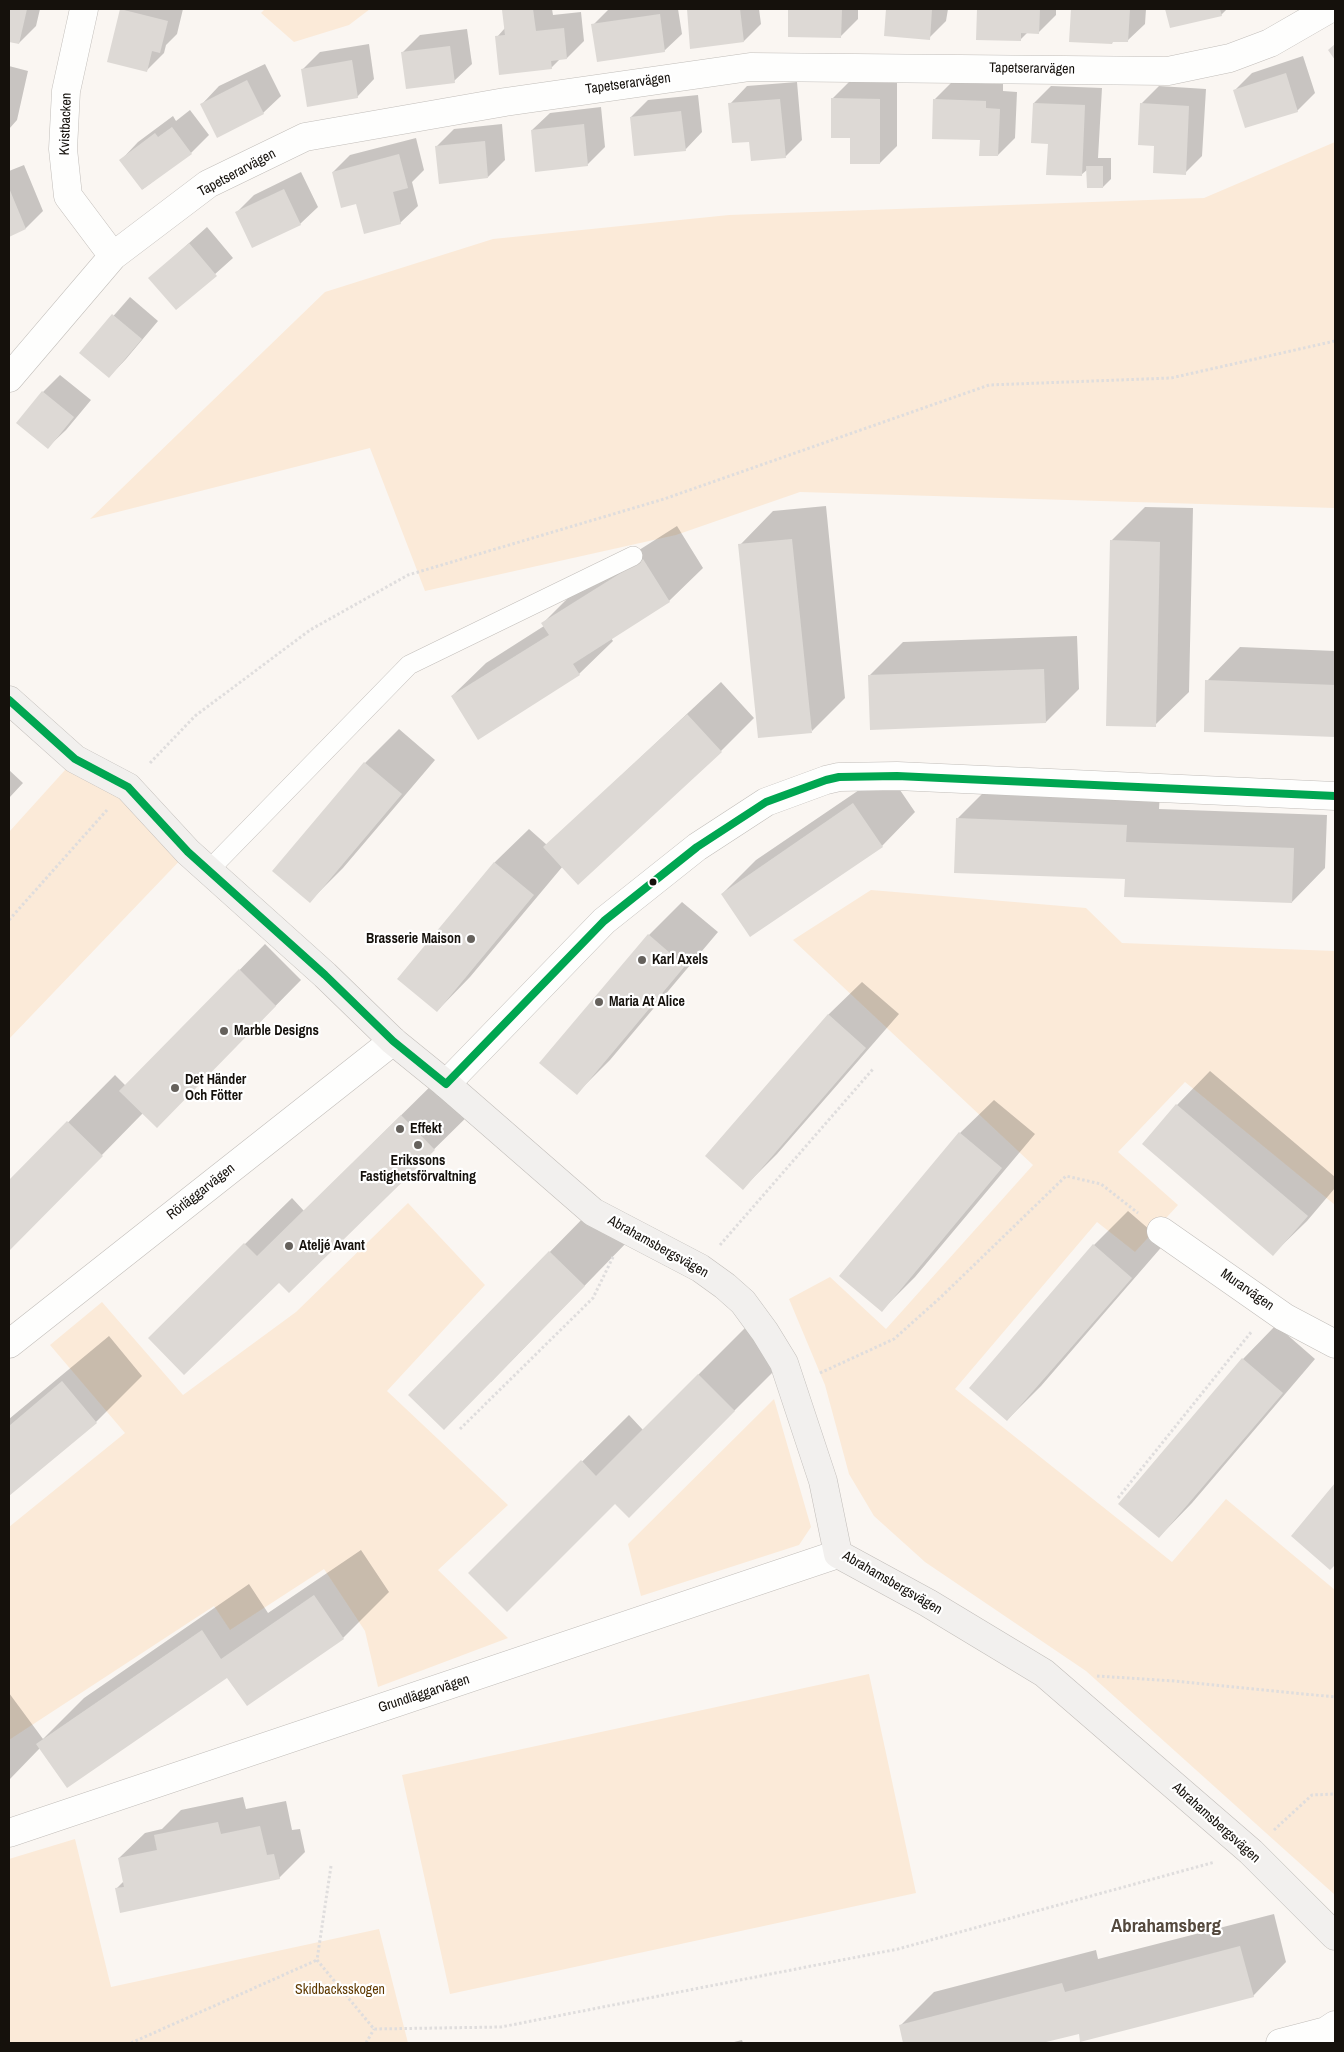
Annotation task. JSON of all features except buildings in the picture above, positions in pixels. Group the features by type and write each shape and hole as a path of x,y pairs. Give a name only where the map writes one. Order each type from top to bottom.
{"street":[{"name":"Kvistbacken","path":"84,9 66,91 63,149 68,196 113,256"},
{"name":"Tapetserarvägen","path":"9,378 113,256 208,184 305,137 505,102 750,67 1168,71 1230,58 1270,43 1329,9"},
{"name":"Abrahamsbergsvägen","path":"9,700 75,759 128,786 188,852 208,871 325,975 393,1040 593,1212 700,1268 743,1302 765,1332 784,1364 792,1385 823,1481 838,1554 928,1603 1044,1673 1251,1852 1335,1936"},
{"path":"446,1084 604,921 697,847 766,802 826,780 896,776 1335,796"},
{"name":"Rörläggarvägen","path":"9,1344 393,1040"},
{"name":"Murarvägen","path":"1161,1231 1284,1317 1335,1344"},
{"name":"Grundläggarvägen","path":"9,1834 838,1554"},
{"path":"1280,2043 1326,2031 1335,2025"}],"lane":[{"path":"208,871 409,665 633,556"}],"path":[{"path":"700,1268 873,1069"},
{"path":"792,1385 894,1339 941,1297 1066,1176 1100,1184 1161,1231"},
{"path":"460,1429 593,1298 610,1266 625,1228"},
{"path":"1118,1498 1271,1307"},
{"path":"1044,1673 1174,1681 1335,1697"},
{"path":"374,2029 501,2027 898,1949 1251,1852 1312,1795 1335,1794"},
{"path":"331,1866 318,1960 374,2029"},
{"path":"131,2043 318,1960"},
{"path":"366,2043 374,2029"}],"green space":[{"path":"265,9 370,9 349,25 294,42 261,13"},
{"path":"1335,142 1335,508 800,492 676,535 425,591 370,448 90,519 325,292 493,239 729,215 1204,198"},
{"path":"75,759 188,852 9,1039 9,832"},
{"path":"871,890 1086,908 1122,943 1335,951 1335,1205 1185,1082 1118,1152 1178,1205 1135,1252 1097,1222 955,1389 1172,1562 1226,1499 1335,1590 1335,1895 1086,1671 925,1562 874,1516 849,1474 825,1385 789,1299 830,1277 886,1329 1033,1165 793,940"},
{"path":"408,1203 485,1285 387,1391 508,1505 438,1570 508,1638 378,1687 365,1631 324,1569 230,1630 214,1606 9,1740 9,1527 125,1433 50,1345 102,1302 183,1395 296,1312"},
{"path":"774,1399 811,1527 799,1545 641,1596 628,1544"},
{"path":"869,1674 916,1893 450,1994 402,1775"},
{"name":"Skidbacksskogen","path":"75,1839 111,1987 379,1929 408,2043 9,2043 9,1859"}],"transit line":[{"path":"9,700 75,759 128,787 188,852 325,975 393,1041 446,1084"},
{"path":"446,1084 604,921 697,847 766,802 826,780 839,777 897,776 1335,796"}],"place":[{"name":"Brasserie Maison","path":"471,939"},
{"name":"Karl Axels","path":"642,960"},
{"name":"Maria At Alice","path":"599,1002"},
{"name":"Marble Designs","path":"224,1031"},
{"name":"Det Händer Och Fötter","path":"175,1088"},
{"name":"Effekt","path":"400,1129"},
{"name":"Erikssons Fastighetsförvaltning","path":"418,1145"},
{"name":"Ateljé Avant","path":"289,1246"}],"district":[{"name":"Abrahamsberg","path":"1166,1927"}]}
